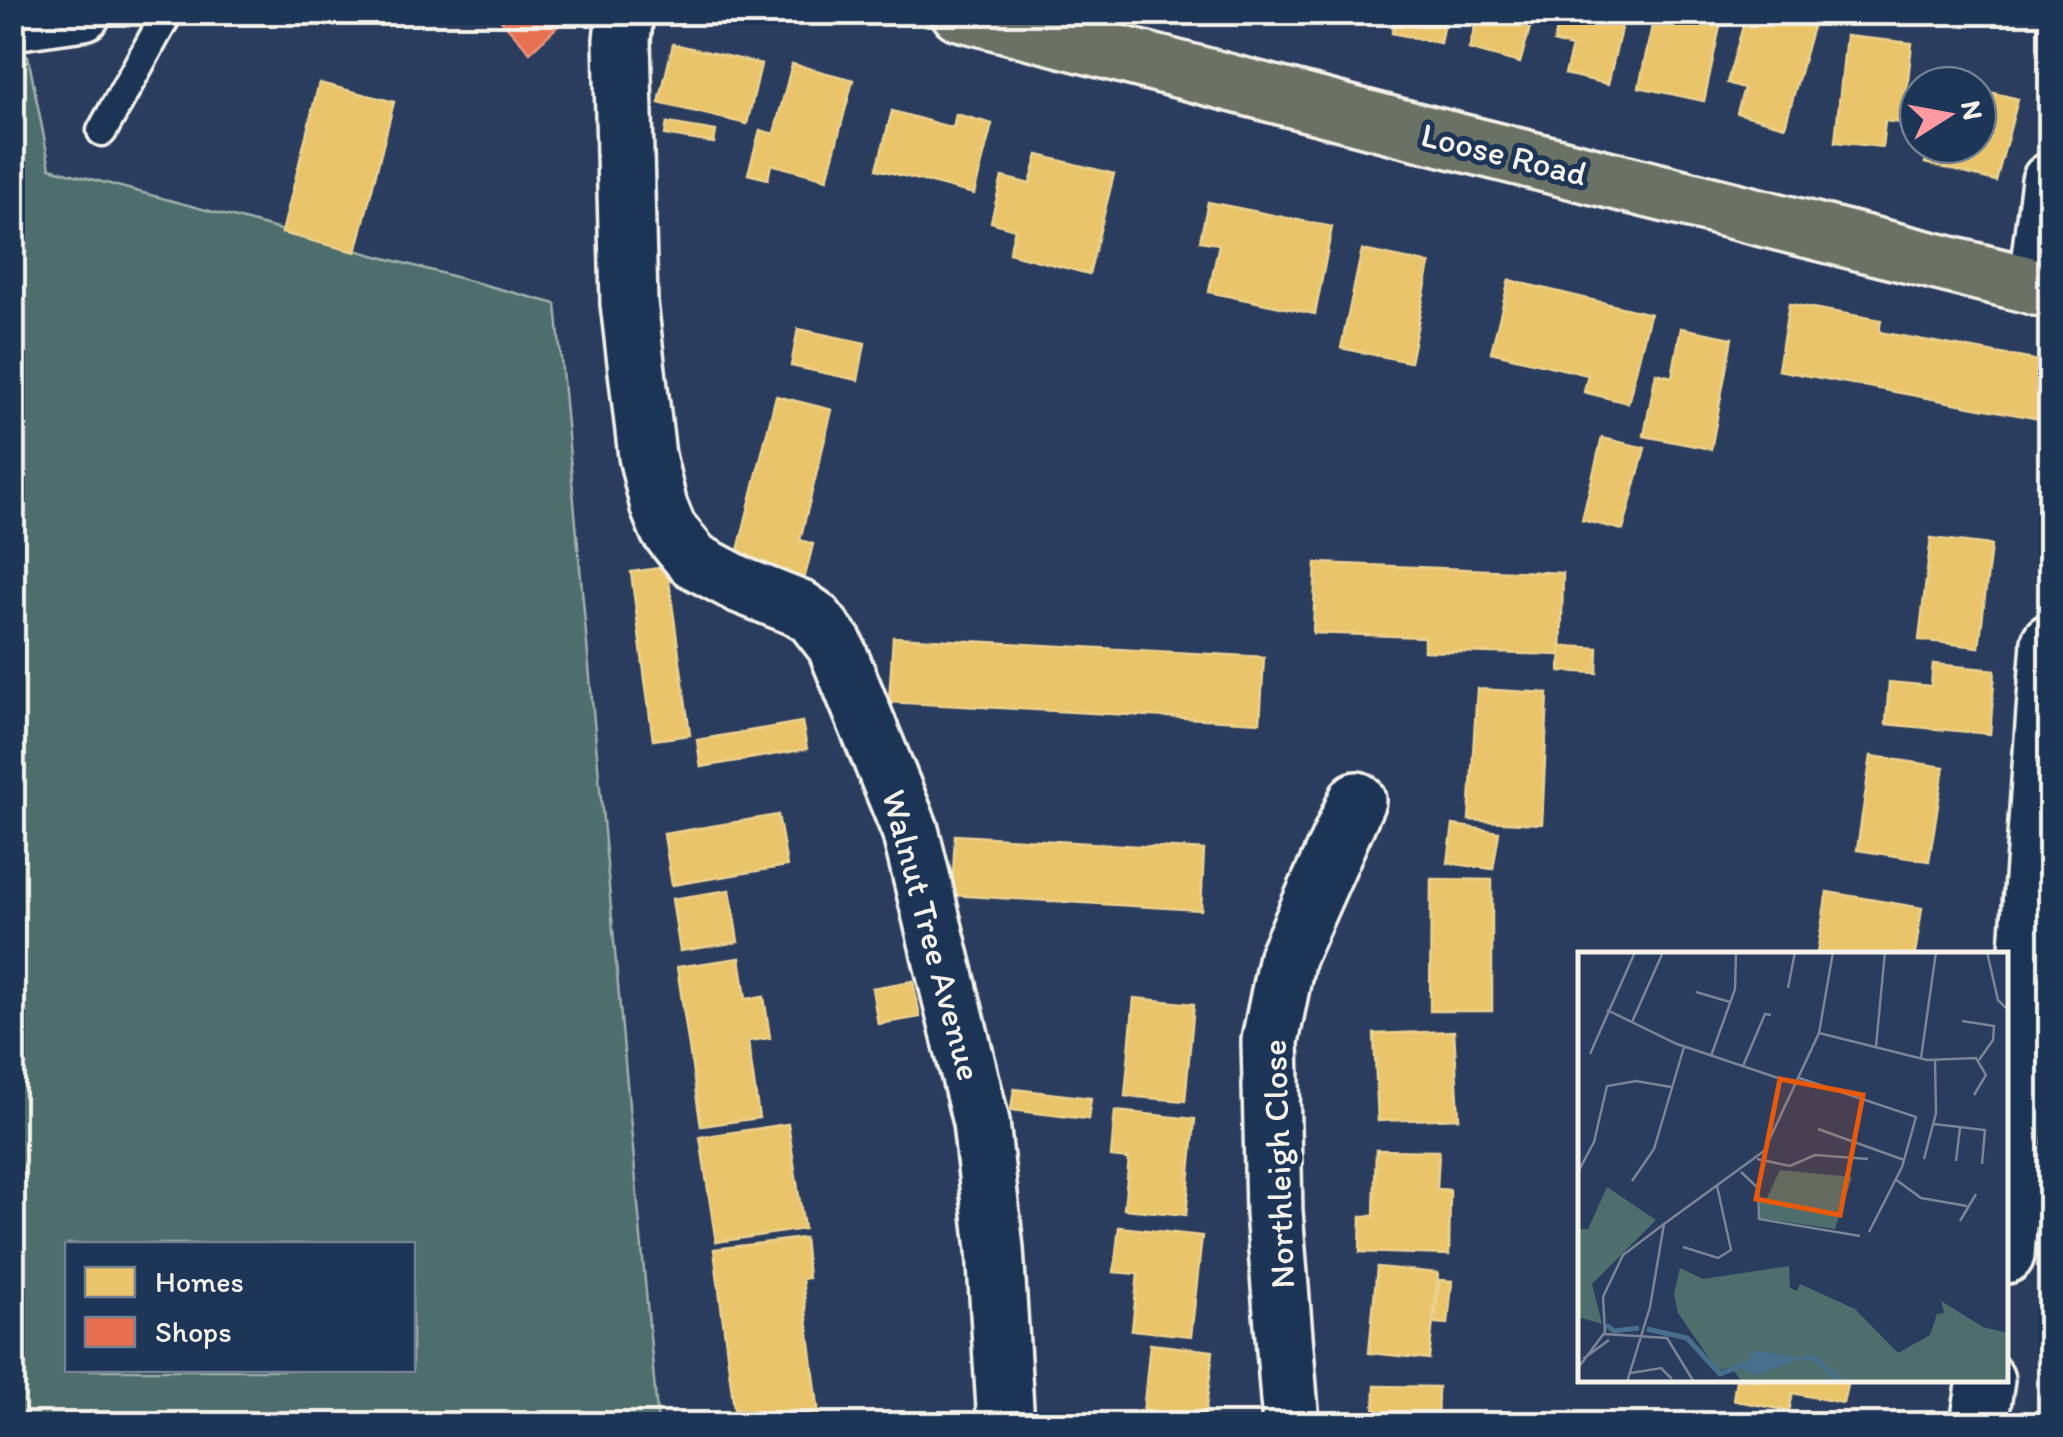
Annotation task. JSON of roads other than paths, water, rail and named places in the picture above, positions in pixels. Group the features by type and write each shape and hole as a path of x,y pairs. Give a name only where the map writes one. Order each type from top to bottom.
{"highway":[{"name":"Loose Road","path":"959,12 1399,128 2043,288"}],"street":[{"path":"12,22 82,12"},
{"name":"Walnut Tree Avenue","path":"625,12 622,40 630,303 647,456 659,507 668,529 694,560 801,609 824,629 835,644 889,772 920,866 981,1122 995,1250 1006,1424"},
{"path":"2043,288 2050,181"},
{"path":"2008,1227 2050,642"},
{"name":"Northleigh Close","path":"1291,1424 1274,1212 1270,1040 1286,957 1358,800"},
{"path":"1979,1424 1986,1382"}],"lane":[{"path":"102,131 168,12"}]}
